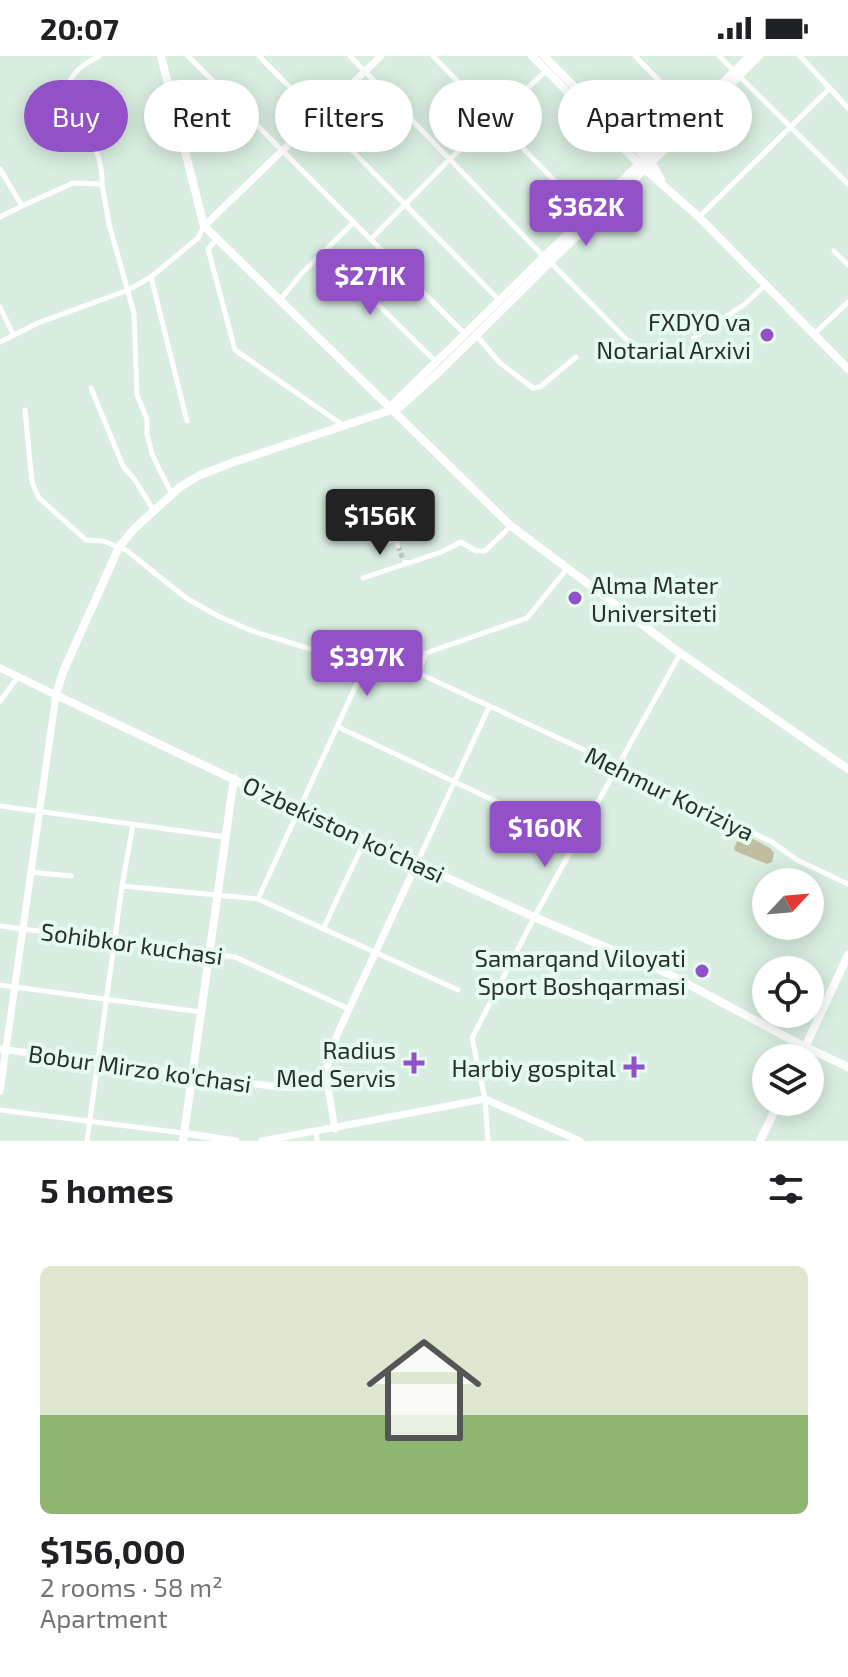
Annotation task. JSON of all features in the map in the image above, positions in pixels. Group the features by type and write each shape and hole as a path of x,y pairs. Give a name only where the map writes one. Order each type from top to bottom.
{"main road":[{"path":"161,56 204,226 511,526 681,653 848,769"},
{"path":"532,56 699,217 848,369"},
{"path":"544,56 644,163"},
{"path":"56,695 63,672 119,547 134,529 200,475 400,407 476,335 750,56"},
{"path":"728,80 759,56"},
{"path":"389,409 500,301 547,260 588,214 654,152"},
{"name":"O'zbekiston ko'chasi","path":"56,695 300,811 675,977 799,1044"},
{"path":"184,1137 234,778"},
{"path":"806,1044 848,955"},
{"name":"O'zbekiston ko'chasi","path":"824,1056 848,1067"},
{"path":"760,1141 772,1116"}],"street":[{"path":"99,56 77,67 72,74 62,115 63,121 83,116 103,169 102,184 109,224 134,313 137,395 147,419 152,454 172,495"},
{"path":"188,56 275,142"},
{"path":"259,56 283,80"},
{"path":"350,56 547,260 627,340 637,346"},
{"path":"356,80 381,56"},
{"path":"433,56 456,80"},
{"path":"635,56 659,80"},
{"path":"719,56 848,184"},
{"path":"800,56 848,108"},
{"path":"536,80 546,71"},
{"path":"699,217 829,89"},
{"path":"0,342 76,308 128,290 151,277 198,238 204,226 283,152"},
{"path":"285,152 465,335"},
{"path":"354,152 500,301"},
{"path":"371,239 457,152"},
{"path":"527,152 588,214"},
{"path":"0,169 22,206"},
{"path":"0,217 73,183 102,184"},
{"path":"279,300 354,222"},
{"path":"217,239 208,249 235,350 345,427"},
{"path":"324,251 437,363"},
{"path":"834,251 848,265"},
{"path":"151,277 187,421"},
{"path":"694,338 745,304 766,284"},
{"path":"813,334 848,302"},
{"path":"0,307 13,334"},
{"path":"476,335 500,363 533,388 540,387 576,357"},
{"path":"91,388 123,466 154,512"},
{"name":"Mehmur Koriziya","path":"25,410 32,482 39,498 86,540 103,541 119,547 186,598 218,616 274,640 324,653 387,659 619,766 667,793 772,842 805,864 848,884"},
{"path":"382,544 397,543 408,533 403,519"},
{"path":"363,578 441,552 461,542 476,551 485,551 511,526"},
{"path":"418,673 426,653 527,618 566,570"},
{"path":"488,1141 485,1099 472,1038 534,917 681,653"},
{"path":"258,899 369,657"},
{"path":"0,668 56,695 3,1049 0,1091"},
{"path":"0,701 18,677"},
{"path":"335,1129 327,1067 349,1009 489,707"},
{"path":"338,727 578,840"},
{"path":"0,806 226,837"},
{"path":"87,1141 133,825"},
{"path":"323,929 365,840"},
{"path":"30,872 71,876"},
{"path":"122,886 258,899 458,990"},
{"name":"Sohibkor kuchasi","path":"0,926 235,957 349,1009"},
{"path":"0,985 201,1012"},
{"name":"Bobur Mirzo ko'chasi","path":"3,1049 278,1087 327,1082"},
{"path":"262,1141 316,1136 335,1129 485,1099 580,1141"},
{"path":"0,1110 184,1137 236,1141"}],"shaded area":[{"path":"746,835 770,848 774,853 772,862 767,864 735,851 739,838"}],"tunnel":[{"path":"398,546 404,562"}],"place":[{"name":"FXDYO va Notarial Arxivi","path":"767,335"},
{"name":"Alma Mater Universiteti","path":"575,598"},
{"name":"Samarqand Viloyati Sport Boshqarmasi","path":"702,971"},
{"name":"Radius Med Servis","path":"414,1063"},
{"name":"Harbiy gospital","path":"634,1067"}]}
